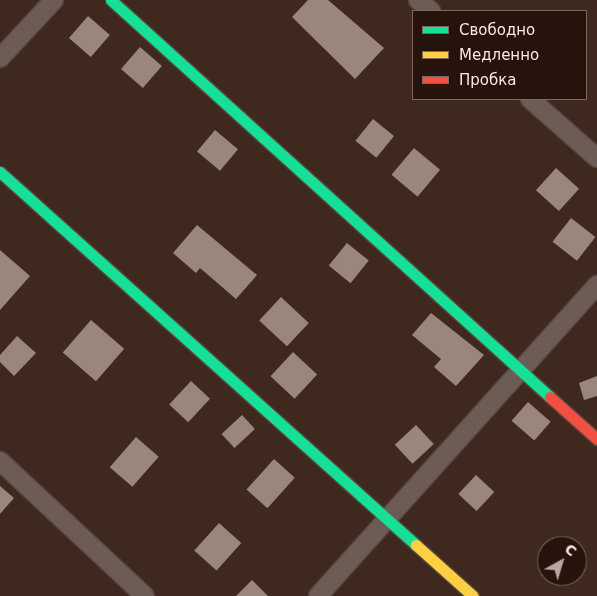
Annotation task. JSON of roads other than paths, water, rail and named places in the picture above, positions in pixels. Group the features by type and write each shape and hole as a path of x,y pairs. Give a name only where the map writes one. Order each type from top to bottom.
{"street":[{"path":"0,58 54,0"},
{"path":"111,0 597,439"},
{"path":"418,0 430,10"},
{"path":"531,100 597,158"},
{"path":"0,172 473,596"},
{"path":"318,596 597,285"},
{"path":"0,461 145,596"}]}
